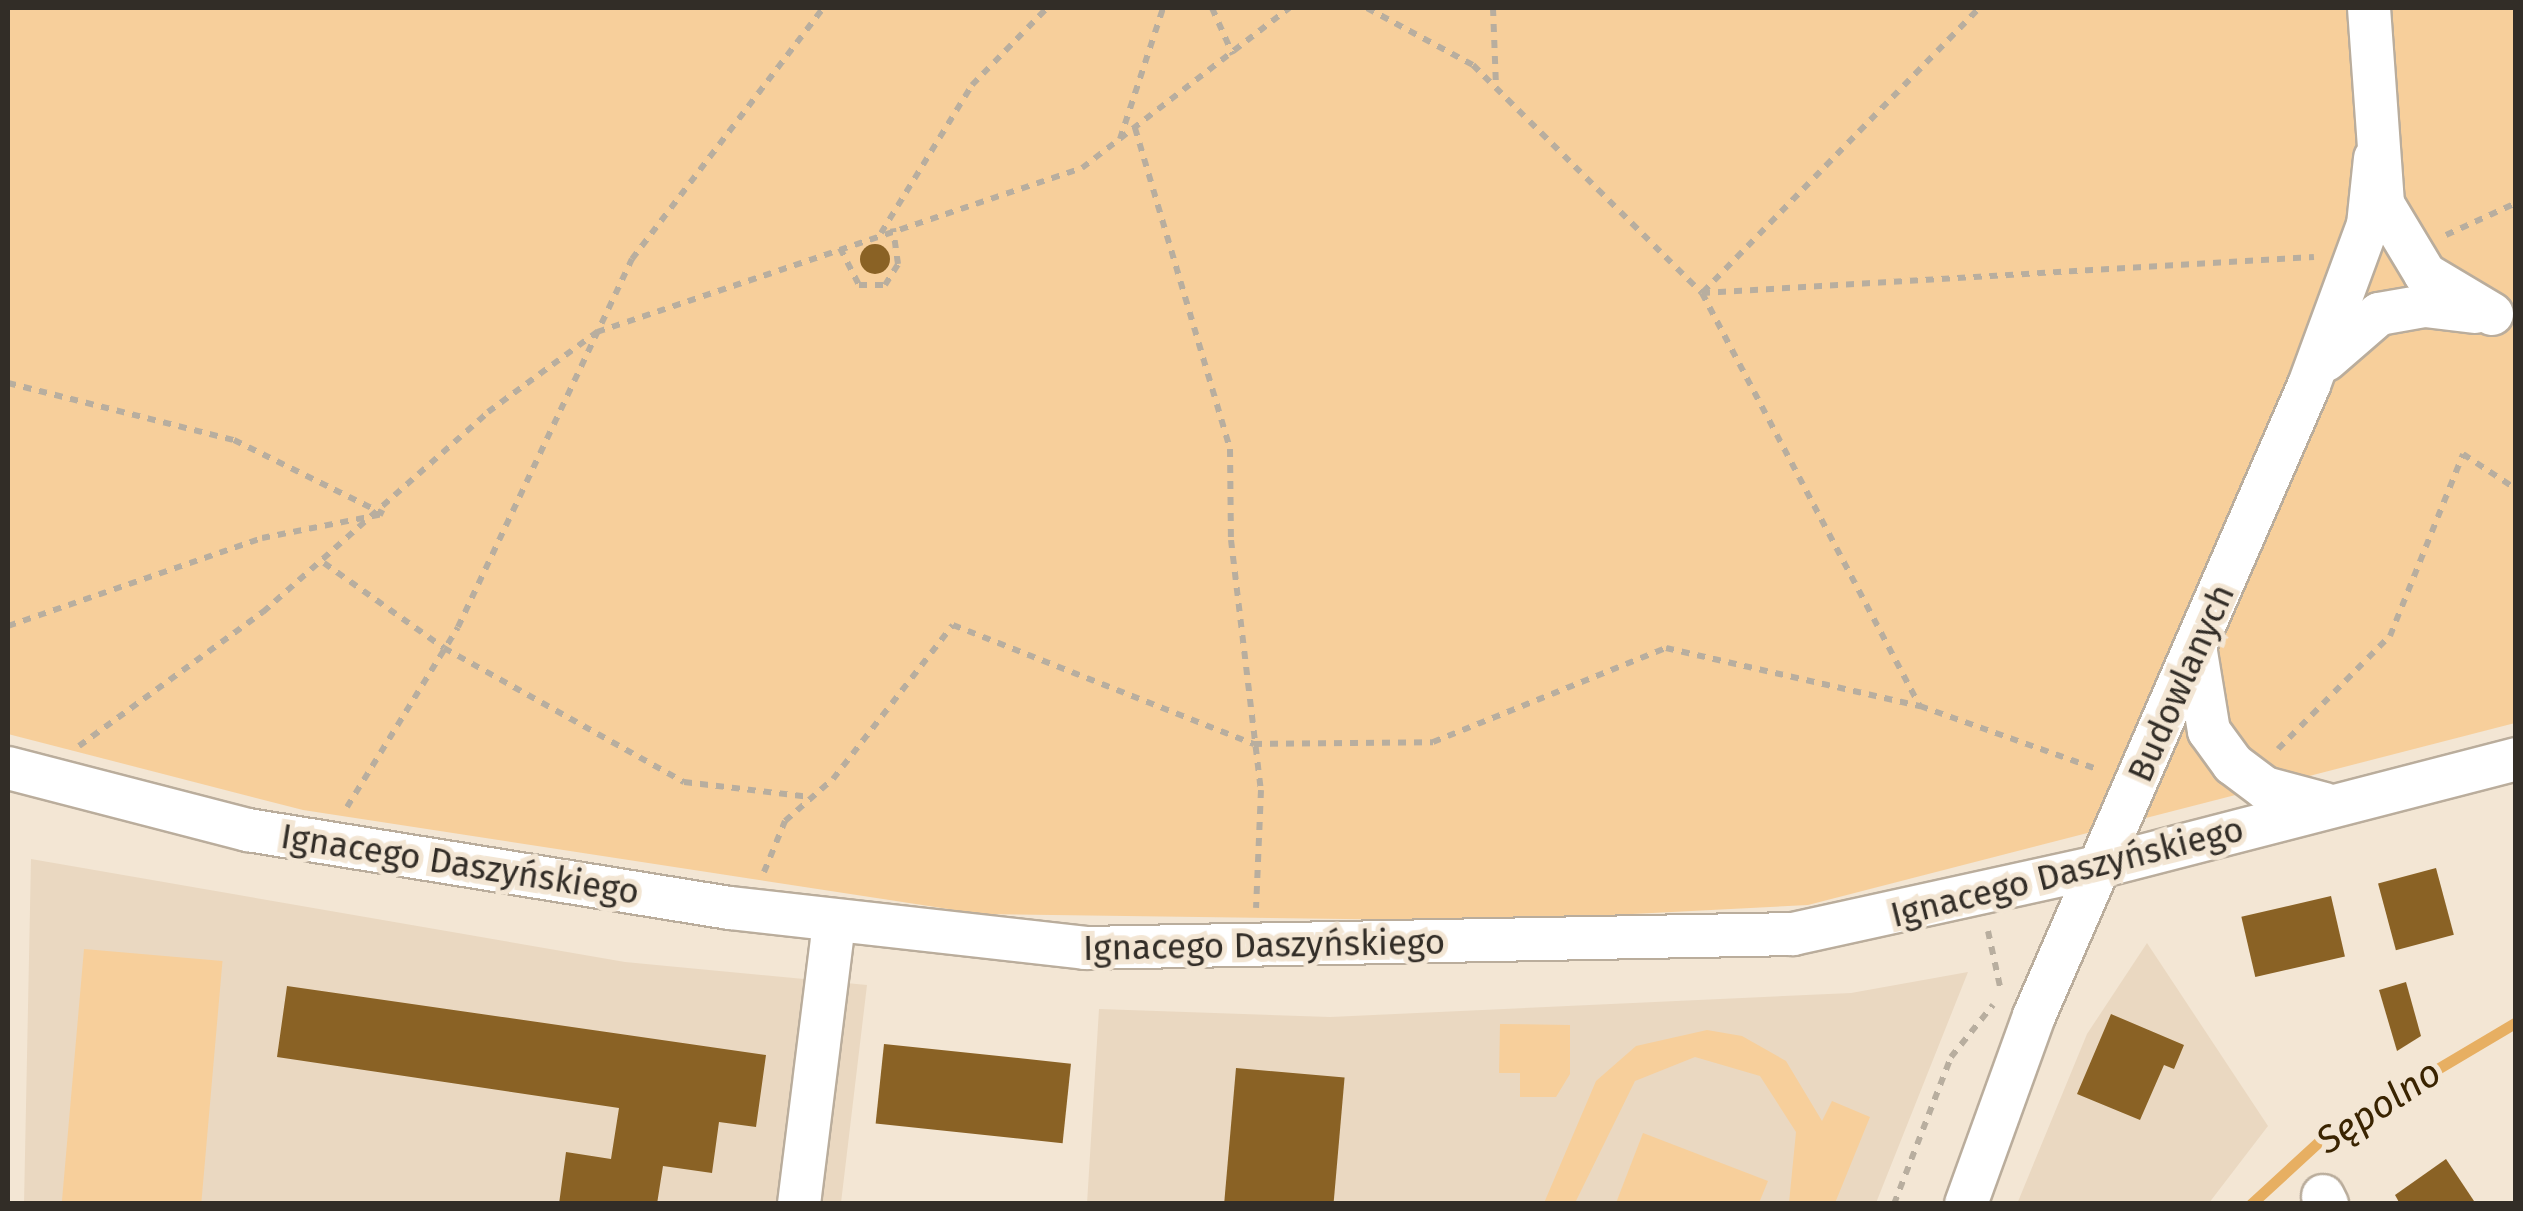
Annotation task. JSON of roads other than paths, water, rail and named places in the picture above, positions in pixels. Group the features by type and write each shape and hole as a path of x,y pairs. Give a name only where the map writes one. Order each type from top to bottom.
{"street":[{"name":"Budowlanych","path":"2369,8 2375,158 2383,204 2410,256 2444,290 2504,316"},
{"name":"Budowlanych","path":"1966,1204 2099,867 2196,652 2308,385 2368,225 2375,158"},
{"path":"2308,385 2378,314 2425,306 2504,316"},
{"path":"2196,652 2205,718 2233,764 2265,788 2332,805"},
{"name":"Ignacego Daszyńskiego","path":"8,768 248,830 834,921 1085,948 1744,937 1840,926 2099,867 2516,759"},
{"path":"798,1204 834,921"}],"waterway":[{"name":"Sępolno","path":"2251,1204 2326,1135 2516,1022"}]}
